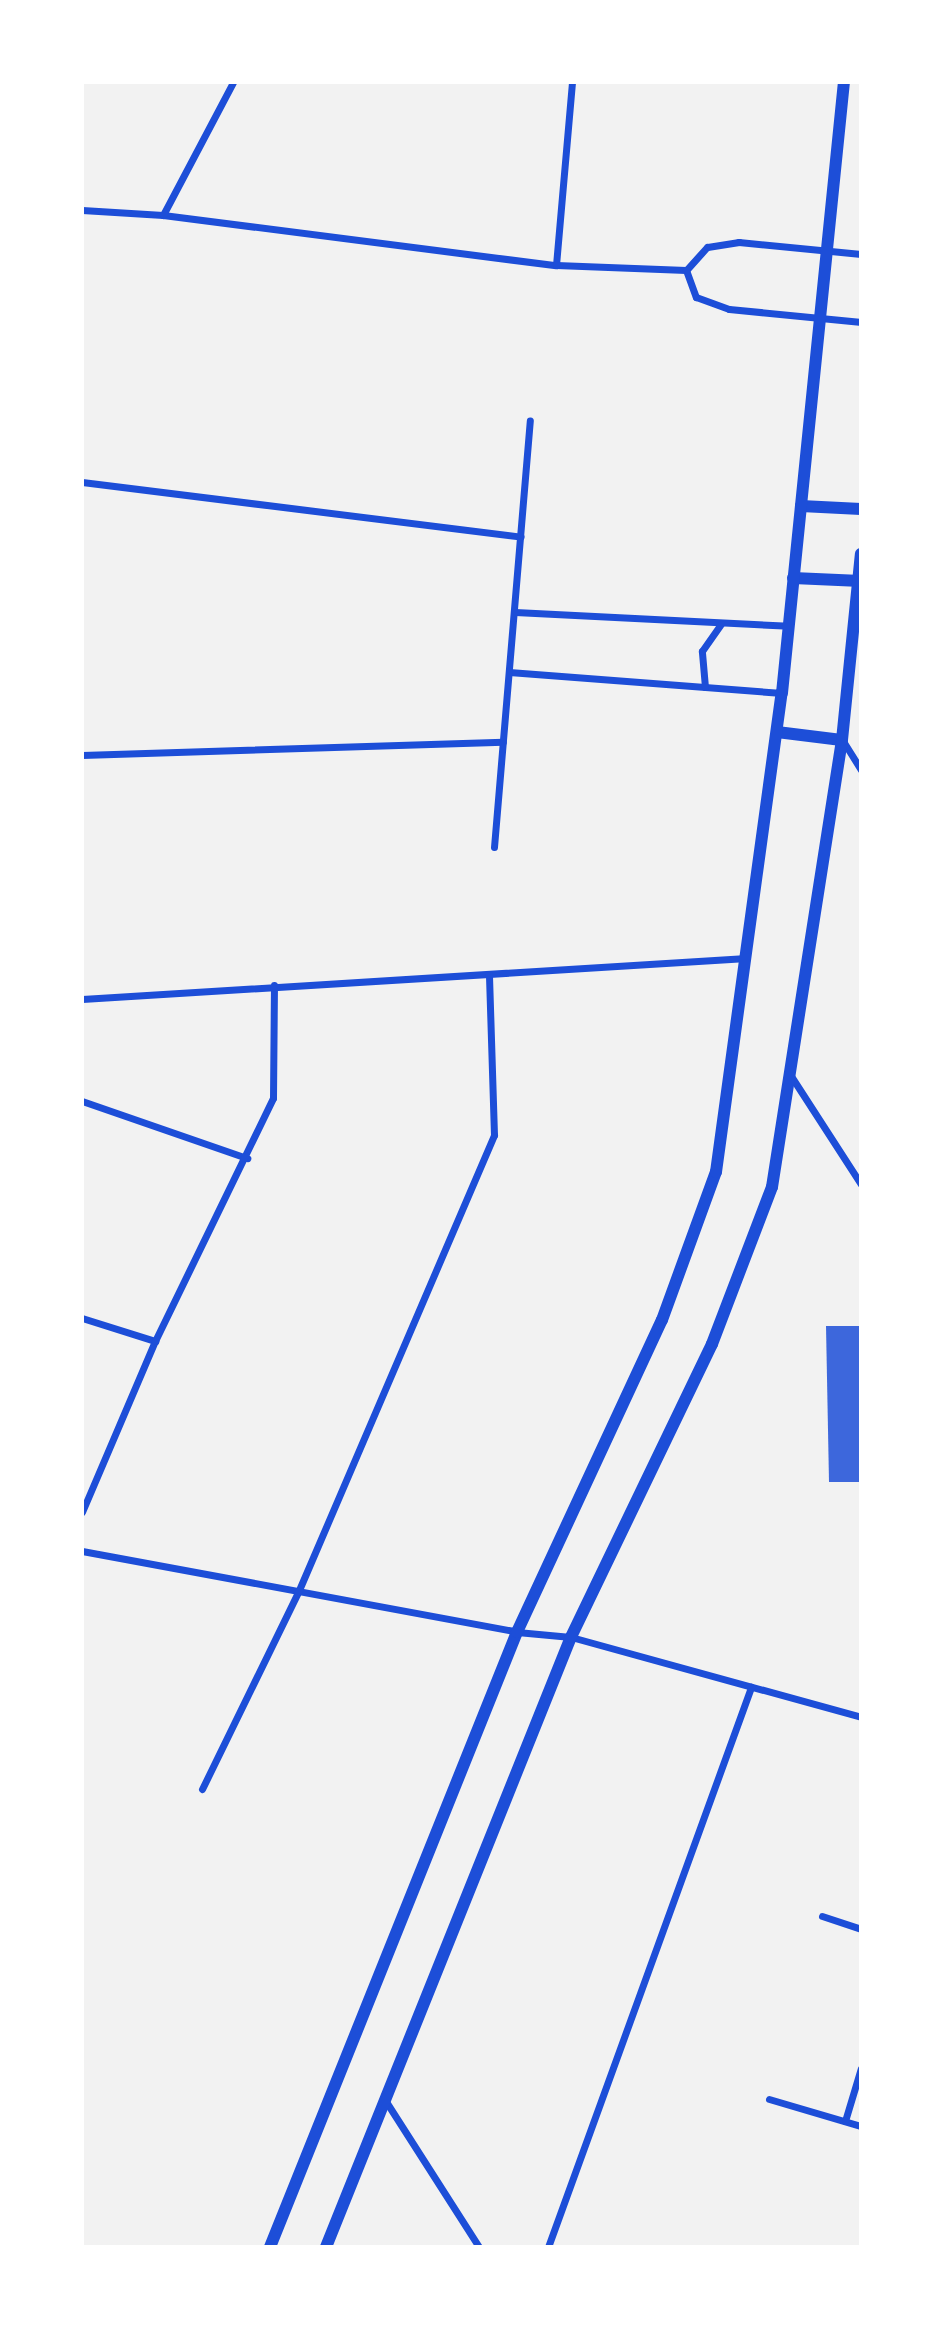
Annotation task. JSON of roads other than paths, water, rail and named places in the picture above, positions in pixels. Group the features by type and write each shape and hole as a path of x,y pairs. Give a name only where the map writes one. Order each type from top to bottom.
{"street":[{"path":"163,215 233,82"},
{"path":"556,265 572,82"},
{"path":"270,2247 517,1632 662,1320 716,1172 782,693 844,82"},
{"path":"82,210 163,215 556,265 686,270"},
{"path":"686,270 706,247 739,242 861,254"},
{"path":"686,270 696,297 729,310 861,322"},
{"path":"495,847 530,421"},
{"path":"82,482 521,537"},
{"path":"801,506 861,509"},
{"path":"326,2247 571,1637 712,1343 772,1187 842,740 861,554"},
{"path":"793,578 859,582"},
{"path":"514,612 789,626"},
{"path":"705,687 702,651 721,624"},
{"path":"509,672 782,693"},
{"path":"777,732 842,740"},
{"path":"842,740 861,770"},
{"path":"82,755 503,742"},
{"path":"82,999 274,985 747,958"},
{"path":"202,1789 299,1590 494,1135 489,974"},
{"path":"82,1512 155,1341 247,1158 273,1098 274,985"},
{"path":"791,1075 861,1184"},
{"path":"82,1101 247,1158"},
{"path":"82,1318 155,1341"},
{"path":"82,1551 517,1632 571,1637 861,1717"},
{"path":"548,2247 751,1687"},
{"path":"822,1916 861,1928"},
{"path":"845,2121 861,2068"},
{"path":"769,2099 861,2126"},
{"path":"385,2100 479,2247"}]}
